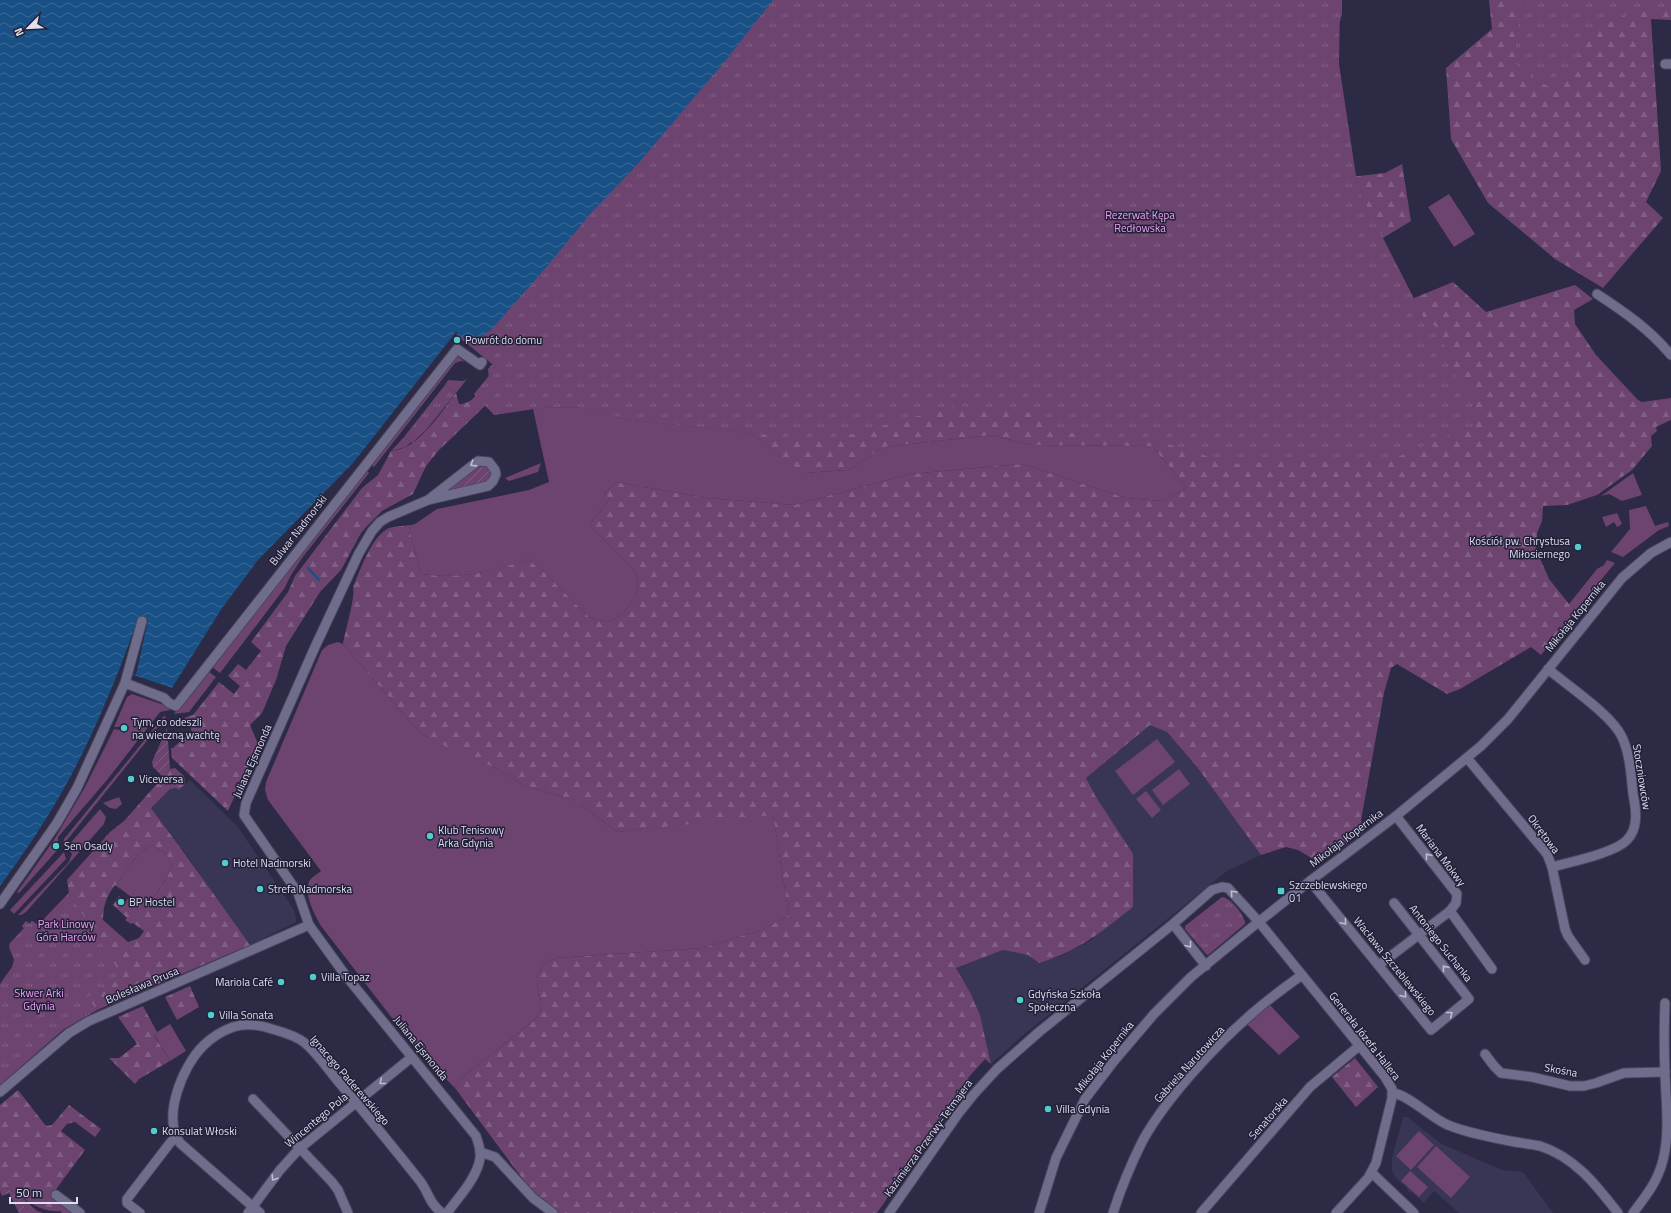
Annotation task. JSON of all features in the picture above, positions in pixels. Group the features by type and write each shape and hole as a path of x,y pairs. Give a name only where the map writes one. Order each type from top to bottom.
{"street":[{"path":"1597,294 1634,319 1671,355"},
{"name":"Bulwar Nadmorski","path":"125,683 164,698 169,703 176,706 457,350 480,365 482,362"},
{"name":"Juliana Ejsmonda","path":"428,500 455,480 474,463 485,460 494,466 496,474 493,481 488,486 428,500 388,517 380,522 372,531 359,553 315,647 246,803 244,815 298,893 309,925 346,976 474,1132 480,1152"},
{"name":"Mikołaja Kopernika","path":"1039,1213 1056,1158 1085,1099 1114,1060 1154,1014 1186,982 1259,922 1310,881 1396,816 1467,758 1508,719 1626,574 1651,553 1671,542"},
{"path":"0,904 57,823 77,788 125,683 142,621"},
{"name":"Stoczniowców","path":"1548,669 1605,715 1619,731 1627,751 1636,816 1632,833 1622,844 1608,850 1552,867"},
{"name":"Okrętowa","path":"1467,758 1547,854 1552,867 1565,929 1584,960"},
{"name":"Mariana Mokwy","path":"1396,816 1458,894 1456,904 1450,911"},
{"name":"Wacława Szczeblewskiego","path":"1310,881 1379,964 1431,1030 1469,999"},
{"name":"Kazimierza Przerwy-Tetmajera","path":"889,1213 958,1114 997,1069 1039,1032 1173,924 1212,890 1222,887 1228,888 1259,922"},
{"name":"Antoniego Suchanka","path":"1394,903 1469,999"},
{"path":"1379,964 1450,911 1492,969"},
{"name":"Generała Józefa Hallera","path":"1259,922 1389,1084 1393,1093 1376,1163 1372,1173"},
{"path":"1173,924 1206,966"},
{"name":"Bolesława Prusa","path":"0,1092 70,1032 89,1021 309,925"},
{"name":"Gabriela Narutowicza","path":"1113,1213 1126,1177 1144,1140 1171,1099 1211,1053 1238,1027 1261,1006 1302,975"},
{"path":"1633,1213 1652,1188 1663,1161 1667,1140 1665,1072 1666,1003"},
{"name":"Ignacego Paderewskiego","path":"176,1137 173,1120 175,1098 192,1059 202,1047 212,1038 233,1027 253,1025 272,1029 292,1036 305,1043 356,1102 421,1183 432,1204 442,1213"},
{"name":"Senatorska","path":"1202,1213 1310,1087 1359,1046"},
{"name":"Skośna","path":"1485,1054 1494,1066 1501,1072 1532,1077 1570,1086 1590,1084 1624,1073 1665,1072"},
{"name":"Wincentego Pola","path":"250,1210 280,1170 300,1149 412,1057"},
{"path":"1393,1093 1404,1097 1446,1124 1463,1131 1485,1137 1540,1146 1569,1160 1582,1170 1596,1185 1618,1213"},
{"path":"253,1099 332,1182 338,1190 348,1213"},
{"path":"140,1213 127,1202 127,1199 170,1142 176,1137 180,1143 250,1210 260,1213"},
{"path":"447,1213 473,1176 479,1163 480,1152 494,1157 533,1198 552,1213"},
{"path":"1336,1213 1372,1173 1414,1213"},
{"path":"56,1195 80,1213"}],"shaded area":[{"path":"1150,725 1167,732 1197,767 1261,855 1227,871 1021,1037 991,1064 980,1015 971,994 956,968 1003,950 1028,955 1039,963 1061,956 1093,939 1096,797 1086,778"},
{"path":"190,780 238,827 294,910 296,922 250,945 206,885 193,864 151,808 170,789 176,788 179,790"},
{"path":"1403,1117 1407,1117 1442,1144 1502,1170 1523,1172 1553,1213 1459,1213 1434,1191 1424,1203 1407,1190 1408,1189 1396,1178 1392,1171 1392,1158"}],"green space":[{"name":"Rezerwat Kępa Redłowska","path":"750,0 1340,0 1339,64 1358,189 1424,318 1435,326 1447,349 1457,379 1475,394 1473,426 1397,457 1322,458 1232,464 1165,443 1115,442 1068,432 1025,411 954,406 853,434 812,440 625,419 590,408 547,407 494,415 474,394 496,367 456,335 517,280"},
{"path":"797,0 1342,0 1342,14 1331,52 1350,177 1385,173 1402,164 1411,221 1373,244 1402,303 1453,282 1486,312 1575,285 1593,299 1574,310 1575,324 1596,355 1638,400 1642,402 1671,398 1671,420 1656,427 1657,431 1651,436 1652,446 1632,470 1597,495 1567,505 1543,506 1542,521 1537,533 1536,549 1549,579 1569,604 1576,610 1541,655 1531,647 1460,689 1447,694 1397,664 1391,668 1384,693 1361,820 1364,831 1320,863 1298,850 1286,847 1261,855 1197,767 1167,732 1150,725 1086,778 1096,797 1133,854 1133,907 1078,947 1039,963 1028,955 1003,950 956,968 971,994 980,1015 991,1064 985,1059 968,1078 971,1085 958,1100 923,1150 918,1153 877,1213 548,1213 455,1088 460,1079 536,1019 541,1008 541,1000 537,982 538,975 543,964 555,958 703,948 764,929 789,915 773,815 618,832 574,800 526,786 493,767 457,752 421,734 343,644 352,605 354,591 353,587 367,554 377,538 389,528 411,525 410,532 421,574 449,576 463,575 502,568 529,559 589,617 605,621 612,620 626,610 633,600 638,585 635,571 589,525 610,499 604,494 616,482 706,498 794,505 910,474 1022,464 1126,498 1161,501 1187,488 1152,446 1031,445 992,435 884,447 848,470 803,473 751,433 625,419 590,408 547,407 533,409"},
{"path":"1489,0 1671,0 1671,20 1651,19 1661,171 1646,202 1663,218 1603,288 1555,259 1488,203 1451,139 1446,68 1492,29"},
{"path":"1521,0 1671,0 1671,11 1638,11 1591,27 1583,34 1579,47 1578,66 1574,73 1562,82 1547,86 1514,63"},
{"path":"1449,194 1475,234 1454,247 1428,207"},
{"path":"519,337 487,404 439,450 426,466 413,494 382,511 361,533 341,570 320,592 286,646 276,680 262,713 250,725 258,744 228,811 172,758 171,748 173,748 185,737 188,740 194,734 191,730 191,724 184,718 193,715 219,682 234,694 240,686 228,676 238,664 246,670 261,651 251,642 288,592 295,576 362,488 378,475 391,451 406,447 420,437 456,393 459,404 464,404 472,399 489,380 488,369"},
{"path":"457,356 465,362 461,361 455,363 374,467 372,465"},
{"path":"467,379 456,393 445,385 448,380 463,381"},
{"path":"445,385 456,393 426,430 412,443 404,437"},
{"path":"547,407 590,408 625,419 751,433 804,473 848,470 884,447 992,435 1031,445 1152,446 1187,488 1161,501 1126,498 1022,464 910,474 794,505 706,498 616,482 604,494 610,499 589,525 635,571 638,582 638,587 630,605 622,614 612,620 602,621 589,617 529,559 502,568 476,574 449,576 421,574 410,532 411,525 415,524 437,509 529,490 549,482 533,409"},
{"path":"404,437 411,442 406,447 391,451"},
{"path":"541,463 538,472 509,481 505,478"},
{"path":"483,464 490,468 492,474 488,481 444,494 443,491 476,466"},
{"path":"367,471 369,473 302,558 284,589 220,673 212,667"},
{"path":"1633,473 1642,495 1622,501 1609,494 1601,496"},
{"path":"1646,506 1655,526 1668,522 1669,526 1659,530 1623,557 1611,552 1630,529 1629,510"},
{"path":"1617,513 1622,524 1617,527 1614,522 1606,527 1602,517"},
{"path":"1607,560 1615,563 1576,610 1569,604 1597,569 1604,565"},
{"name":"Klub Tenisowy Arka Gdynia","path":"338,642 343,644 421,734 493,767 526,786 574,800 618,832 773,814 789,915 764,929 703,948 555,958 543,964 537,980 541,1008 536,1019 460,1079 455,1088 439,1072 436,1075 321,926 308,897 308,885 310,880 321,871 268,800 265,790 266,782 322,650 328,645"},
{"path":"208,671 216,677 189,712 174,714"},
{"path":"132,694 167,706 170,710 160,712 107,780 58,837 60,847 19,893 17,892 54,840 85,787 114,729 127,731 127,724 122,724 121,727 114,727 127,697"},
{"path":"164,716 166,717 63,845 64,839"},
{"path":"167,728 170,769 163,777 153,767 152,762"},
{"path":"1157,739 1175,762 1133,795 1115,771"},
{"name":"Park Linowy Góra Harców","path":"175,768 184,776 185,784 179,790 176,788 170,789 151,808 250,945 97,1010 22,926 26,921 29,924 32,921 38,925 69,893 67,880 110,832 124,821 170,769","holes":["152,845 165,853 172,865 166,880 145,908 131,898 128,903 119,896 113,905 127,918 125,920 131,924 133,923 144,931 139,938 128,942 103,920 106,901 115,885 130,896 116,885 139,853"]},
{"path":"1179,769 1190,784 1163,805 1152,790"},
{"path":"1146,791 1161,810 1152,818 1136,799"},
{"path":"119,797 122,804 116,809 110,808 103,803"},
{"path":"100,809 106,817 104,824 26,912 18,915 69,862 72,854 67,847"},
{"path":"152,845 165,853 172,865 166,880 145,908 132,898 128,903 126,901 130,896 116,885 139,853"},
{"path":"64,852 66,859 14,914 10,910"},
{"name":"Skwer Arki Gdynia","path":"69,893 123,977 87,997 97,1010 64,1029 0,1085 0,984 12,967 14,960 9,947 10,943 24,928 22,926 26,921 29,924 32,921 38,925"},
{"path":"1222,897 1229,900 1237,908 1245,921 1245,924 1208,955 1185,929 1185,926"},
{"path":"190,986 199,1007 177,1020 165,997"},
{"path":"1270,1005 1300,1037 1279,1055 1247,1024"},
{"path":"143,1006 157,1032 154,1035 170,1061 139,1079 135,1084 109,1058 119,1058 137,1044 118,1017"},
{"path":"170,1024 186,1051 170,1061 154,1034"},
{"path":"1355,1058 1378,1087 1356,1107 1332,1077"},
{"path":"18,1090 46,1126 52,1125 69,1105 101,1129 95,1137 75,1122 67,1124 61,1131 85,1150 51,1196 73,1213 45,1210 32,1204 7,1188 0,1191 0,1105"},
{"path":"1419,1131 1434,1145 1411,1170 1396,1156"},
{"path":"1436,1146 1470,1177 1451,1198 1417,1167"},
{"path":"1410,1171 1428,1187 1419,1197 1401,1181"},
{"path":"7,1188 20,1196 28,1213 19,1213 9,1193 2,1196 0,1191"},
{"path":"20,1196 37,1211 43,1213 28,1213"}],"water":[{"path":"0,0 773,0 726,60 637,165 592,212 492,329 477,340 468,342 456,332 353,463 258,560 222,608 172,688 119,670 102,712 68,781 36,835 0,886"}],"pier":[{"path":"139,617 148,620 136,675 119,670"}],"waterway":[{"path":"308,568 319,580"}],"place":[{"name":"Powrót do domu","path":"457,340"},
{"name":"Kościół pw. Chrystusa Miłosiernego","path":"1578,547"},
{"name":"Tym, co odeszli na wieczną wachtę","path":"124,728"},
{"name":"Viceversa","path":"131,779"},
{"name":"Klub Tenisowy Arka Gdynia","path":"430,836"},
{"name":"Sen Osady","path":"56,846"},
{"name":"Hotel Nadmorski","path":"225,863"},
{"name":"Strefa Nadmorska","path":"260,889"},
{"name":"Szczeblewskiego 01","path":"1281,891"},
{"name":"BP Hostel","path":"121,902"},
{"name":"Villa Topaz","path":"313,977"},
{"name":"Mariola Café","path":"281,982"},
{"name":"Gdyńska Szkoła Społeczna","path":"1020,1000"},
{"name":"Villa Sonata","path":"211,1015"},
{"name":"Villa Gdynia","path":"1048,1109"},
{"name":"Konsulat Włoski","path":"154,1131"}]}
